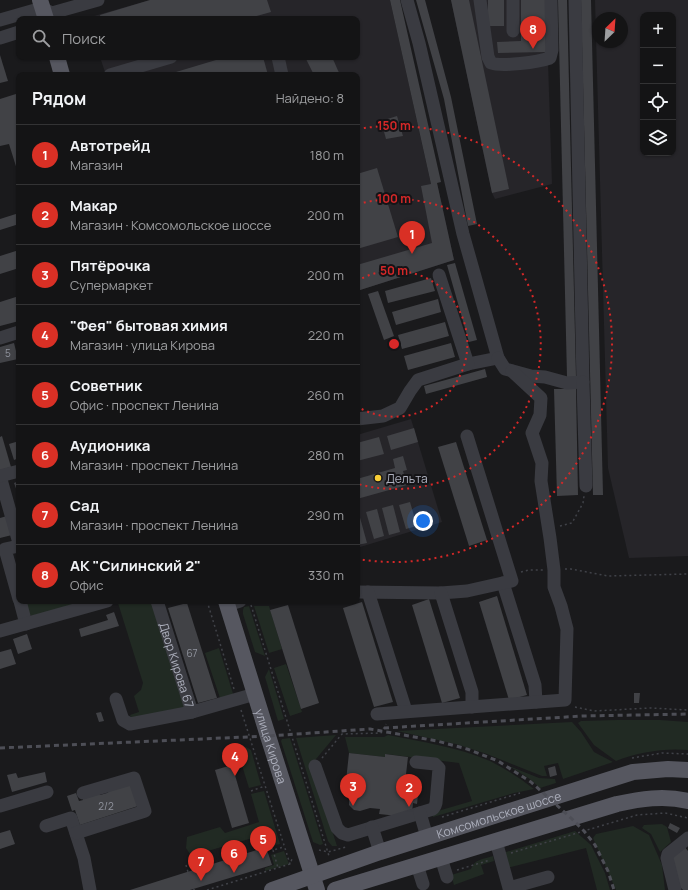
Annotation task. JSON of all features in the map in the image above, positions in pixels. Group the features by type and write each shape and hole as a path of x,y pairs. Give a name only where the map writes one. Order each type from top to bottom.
{"main road":[{"path":"58,60 61,72"},
{"name":"улица Кирова","path":"232,604 255,694 315,883"},
{"name":"Комсомольское шоссе","path":"272,890 315,883 380,852 633,772 668,769 688,770"},
{"name":"Комсомольское шоссе","path":"336,890 624,802 656,797 678,798 688,801"}],"street":[{"path":"23,16 98,0"},
{"path":"407,0 419,43 463,234 498,358 504,370 567,383 583,382"},
{"path":"480,0 488,57 491,63 499,64 541,61 550,58 552,50 551,0"},
{"path":"513,0 513,31"},
{"path":"575,0 586,486"},
{"path":"0,20 16,17"},
{"path":"0,38 16,33"},
{"path":"120,72 161,60"},
{"path":"279,60 281,72"},
{"path":"439,275 468,364"},
{"path":"0,338 16,333"},
{"path":"360,419 383,416 400,408 418,380 468,364 498,358"},
{"path":"377,714 565,700 567,629 554,587 554,570 541,481 542,463 532,433 540,415 541,398 512,371"},
{"path":"467,436 535,686 536,702"},
{"path":"16,472 0,476 16,533"},
{"path":"16,545 2,548 16,591"},
{"path":"400,712 363,592 441,593 467,591 507,580"},
{"path":"441,593 472,692 472,707"},
{"path":"20,604 26,624"},
{"path":"0,632 96,604"},
{"name":"Двор Кирова 67","path":"158,604 192,712 255,694"},
{"path":"116,699 123,720 130,724 192,712"},
{"path":"315,766 336,828 342,833 348,835 433,809 435,806 439,768 435,764 416,762"},
{"path":"76,833 145,811 134,778 83,793"},
{"path":"0,806 47,792"},
{"path":"420,813 427,837"},
{"path":"46,826 71,818 84,858 90,890"},
{"path":"372,827 380,852"},
{"path":"675,890 667,858 668,854 688,838"},
{"path":"496,841 509,888 548,877"},
{"path":"441,858 446,875"},
{"path":"417,865 423,884"}],"path":[{"path":"549,530 572,523 583,503 586,486"},
{"path":"507,580 529,570 571,569 608,576 688,574"},
{"path":"208,604 290,864"},
{"path":"251,604 329,858"},
{"path":"565,700 577,708 594,711 650,708 688,710"},
{"path":"315,766 342,734 381,733 400,712"},
{"path":"251,791 265,786"},
{"path":"446,875 637,815 665,813 688,818"},
{"path":"264,841 273,850 278,868"},
{"path":"273,850 285,847"},
{"path":"206,890 290,864 292,859"},
{"path":"186,865 188,872"}],"shaded area":[{"path":"150,0 390,0 431,184 437,183 454,260 360,290 360,72 105,72 101,60 360,60 360,16 94,16"},
{"path":"451,0 546,0 552,184 495,199 492,193"},
{"path":"595,0 688,0 688,556 629,558 608,468 596,48 628,48 628,12 595,12"},
{"path":"411,419 442,522 360,547 360,434"},
{"path":"26,604 85,604 36,618 30,615"},
{"path":"118,604 155,604 188,711 132,719 130,715 139,712 134,696 141,690 143,683"},
{"path":"249,606 265,656 255,652 243,614 244,607"},
{"path":"254,606 269,606 282,649 269,653"},
{"path":"219,648 234,697 221,701 205,653"},
{"path":"286,664 302,712 290,716 274,668"},
{"path":"269,669 284,719 278,721 265,677"},
{"path":"660,720 688,722 688,750 652,751 616,761 594,745 578,723 581,721"},
{"path":"572,722 581,732 594,752 613,762 563,779 558,763 544,766 547,776 542,776 487,754 456,744 397,731"},
{"path":"336,735 311,765 337,846 332,846 328,841 296,738"},
{"path":"388,735 440,745 478,756 507,770 534,789 514,793 433,817 431,813 472,801 459,763 386,754 385,757 349,753 345,737 384,737"},
{"path":"290,738 323,844 320,845 313,842 281,741 282,739"},
{"path":"237,747 246,747 251,750 261,785 249,788 241,762 230,765 226,750"},
{"path":"509,766 539,778 555,779 556,783 540,788 530,779"},
{"path":"264,791 280,844 271,846 266,834 194,855 190,854 186,848 187,837 220,827 225,833 259,822 251,794"},
{"path":"662,824 667,827 671,842 660,852 651,834 642,828 644,825"},
{"path":"633,826 649,835 662,865 665,890 616,890 593,838 596,834"},
{"path":"575,831 591,845 605,873 610,890 597,890 586,848 507,868 503,853"},
{"path":"284,851 289,864 265,871 265,868 274,865 271,855"},
{"path":"493,856 494,861 481,865 484,874 454,885 451,875 471,869 477,861"}],"building":[{"path":"150,0 267,0 271,12 257,16 100,15"},
{"path":"390,0 400,0 441,182 437,183 454,260 360,290 360,264 432,243 421,186 431,184"},
{"path":"416,0 425,0 451,97 477,224 468,226 444,99"},
{"path":"451,0 469,0 509,189 492,193"},
{"path":"488,0 504,0 504,26 488,26"},
{"path":"521,0 545,0 546,52 498,53 497,42 521,41"},
{"path":"558,0 567,0 576,377 567,377"},
{"path":"581,0 591,0 603,495 593,495"},
{"path":"0,55 8,81 0,83"},
{"path":"216,60 264,60 267,72 176,72"},
{"path":"306,60 333,60 339,72 312,72"},
{"path":"16,94 16,166 9,144 0,146 0,99"},
{"path":"397,116 403,136 386,139 381,121"},
{"path":"377,168 398,237 360,248 360,173"},
{"path":"16,214 16,225 0,230 0,219"},
{"path":"16,251 16,269 0,274 0,256"},
{"path":"455,263 477,340 469,342 447,265"},
{"path":"431,278 435,291 388,303 385,291"},
{"path":"378,291 394,336 384,340 368,294"},
{"path":"16,297 16,322 0,326 0,302"},
{"path":"438,299 441,312 396,325 392,312"},
{"path":"445,322 449,336 402,349 398,335"},
{"path":"14,343 16,359 0,363 0,347"},
{"path":"451,343 455,357 408,370 404,356"},
{"path":"485,369 487,377 426,394 424,386"},
{"path":"554,389 576,389 578,495 557,496"},
{"path":"414,428 418,442 391,450 387,436"},
{"path":"2,436 11,467 0,470 0,437"},
{"path":"379,437 384,454 360,460 360,442"},
{"path":"16,442 16,459 14,460 9,444"},
{"path":"456,442 487,540 469,546 438,447"},
{"path":"403,456 407,470 403,471 407,485 360,498 360,478 395,468 393,459"},
{"path":"410,502 417,526 406,529 399,505"},
{"path":"393,505 400,532 389,535 382,508"},
{"path":"377,509 384,536 374,539 366,512"},
{"path":"7,516 12,535 0,538 0,518"},
{"path":"360,518 367,543 360,544"},
{"path":"497,596 527,695 509,700 479,602"},
{"path":"429,599 460,698 442,703 412,605"},
{"path":"362,602 393,702 374,707 343,608 360,604"},
{"path":"187,604 217,698 198,703 168,608"},
{"path":"288,605 319,703 301,709 270,610"},
{"path":"114,612 119,626 81,637 79,629 108,620 106,615"},
{"path":"27,634 32,649 18,654 13,639"},
{"path":"11,649 16,664 0,669 0,652"},
{"path":"634,693 640,693 639,703 634,703"},
{"path":"101,712 104,721 99,722 96,713"},
{"path":"349,753 385,757 385,754 408,757 405,783 419,785 417,804 413,803 412,813 398,816 379,814 380,809 370,808 360,811 354,810 349,805 349,799 355,788 355,782 346,781"},
{"path":"232,765 249,823 232,828 215,770"},
{"path":"555,766 557,775 550,777 548,768"},
{"path":"45,772 47,782 12,792 7,775 16,773 18,778"},
{"path":"134,775 138,806 80,825 75,810 72,811 67,796 76,793 79,801 98,790 100,795 107,793"},
{"path":"670,823 680,828 677,833 668,828"},
{"path":"10,830 15,844 0,849 0,833"},
{"path":"684,846 688,851 688,890 683,890 680,887 671,859"},
{"path":"266,847 272,865 190,890 130,890"}],"railway":[{"path":"384,728 583,716 688,714"},
{"path":"0,748 268,736 370,729 437,741 467,749 498,761 531,782 571,818 595,845 608,871 614,890"}],"place":[{"name":"АК \"Силинский 2\"","path":"533,49"},
{"name":"Автотрейд","path":"412,254"},
{"name":"Дельта","path":"378,478"},
{"name":"\"Фея\" бытовая химия","path":"235,776"},
{"name":"Пятёрочка","path":"353,806"},
{"name":"Макар","path":"409,807"},
{"name":"Советник","path":"263,859"},
{"name":"Аудионика","path":"234,873"},
{"name":"Сад","path":"201,881"}]}
